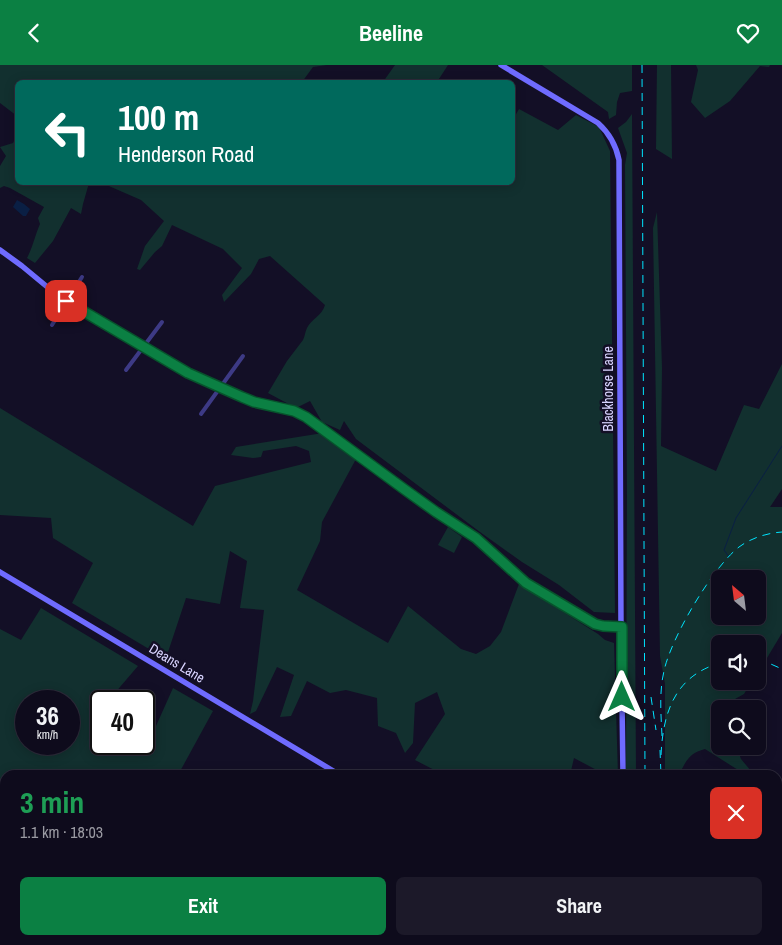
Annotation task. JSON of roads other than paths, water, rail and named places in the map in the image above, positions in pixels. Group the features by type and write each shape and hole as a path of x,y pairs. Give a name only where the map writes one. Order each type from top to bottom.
{"street":[{"name":"Blackhorse Lane","path":"502,65 598,123 610,137 618,154 620,174 623,770"},
{"path":"0,250 66,301 188,373 254,402 294,411 306,417 436,512 476,538 526,583 595,624 622,627"},
{"path":"52,325 82,277"},
{"path":"126,370 162,322"},
{"path":"201,414 243,356"},
{"name":"Deans Lane","path":"0,572 332,770"}],"water":[{"path":"17,200 30,209 26,216 23,216 13,207"}],"waterway":[{"path":"729,557 724,550 736,518 782,446"}],"railway":[{"path":"642,65 645,770"},
{"path":"662,736 662,679 668,657 694,605 717,571 739,547 759,536 782,532"},
{"path":"766,662 782,669"},
{"path":"661,755 665,724 674,698 682,686 692,677 711,667"},
{"path":"651,697 656,730"},
{"path":"660,750 661,770"}]}
